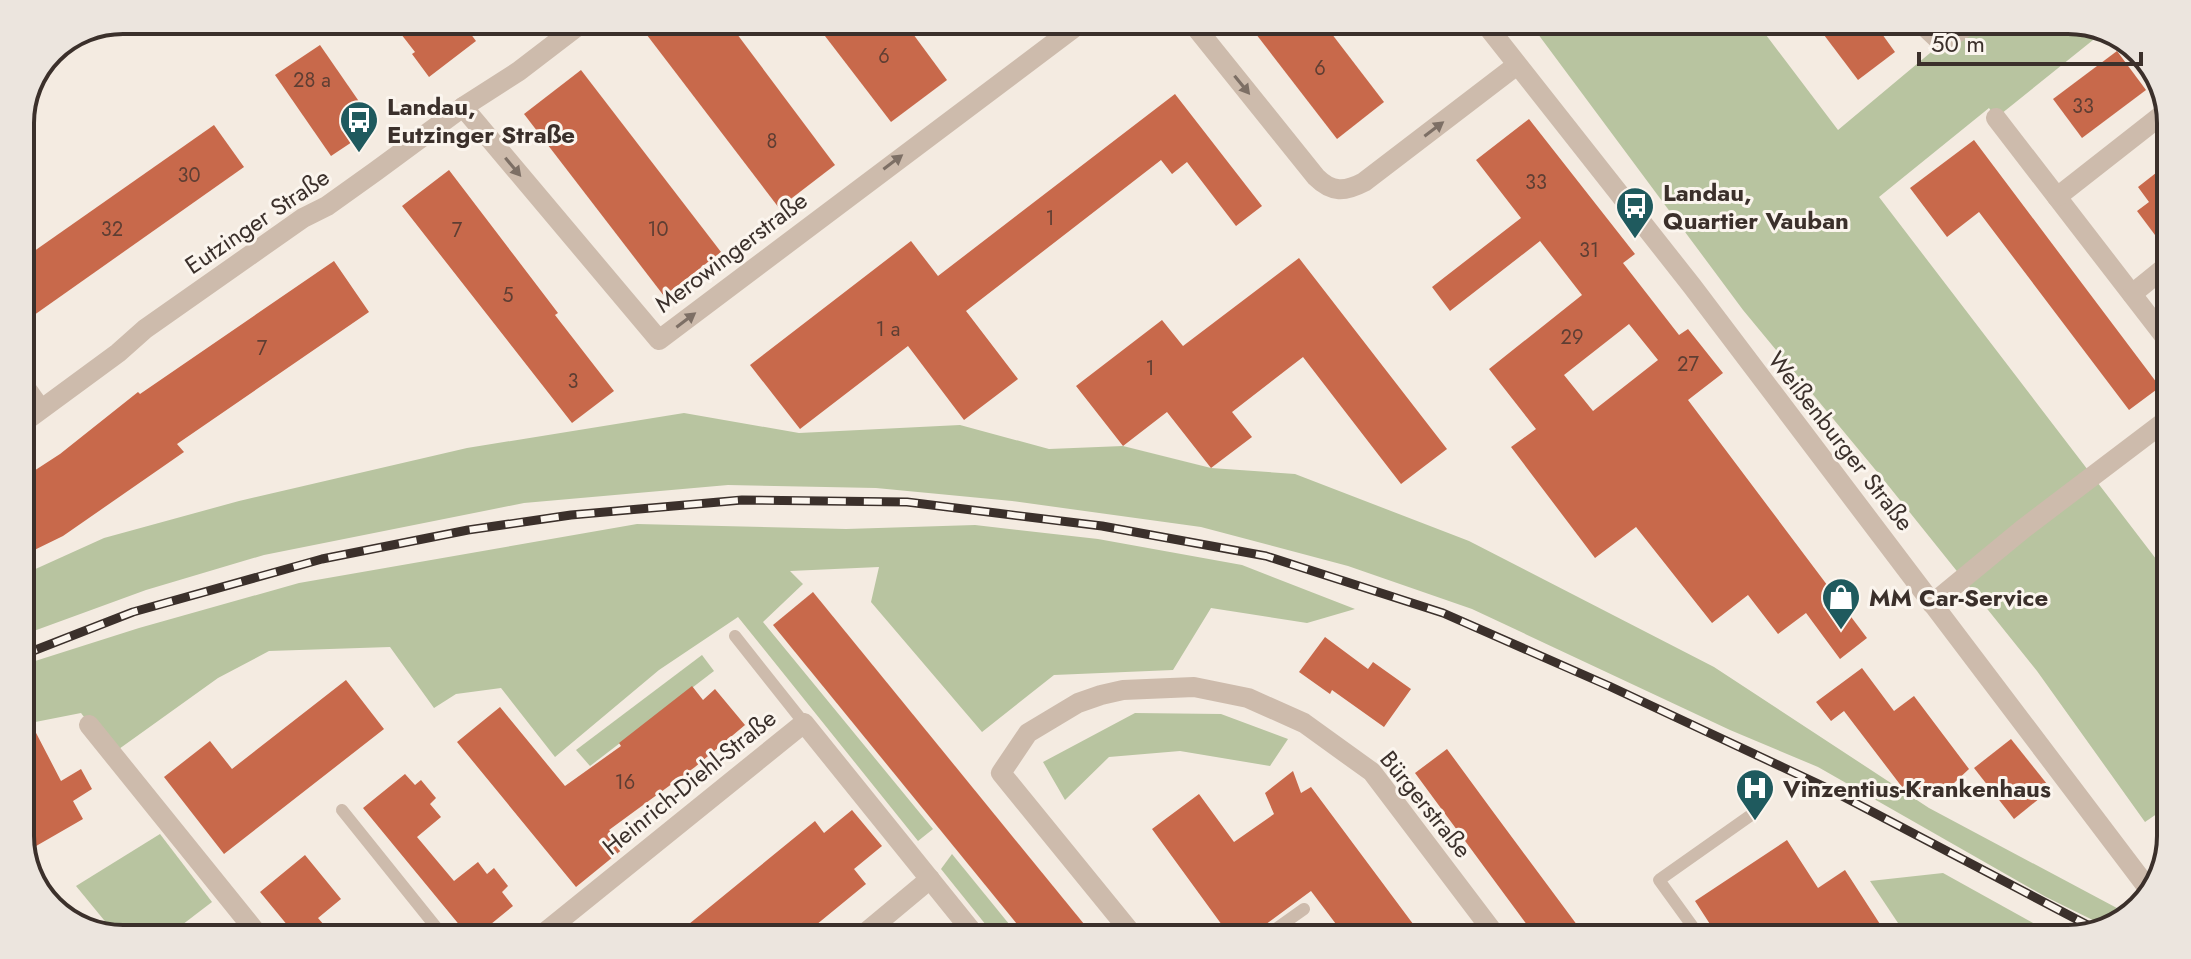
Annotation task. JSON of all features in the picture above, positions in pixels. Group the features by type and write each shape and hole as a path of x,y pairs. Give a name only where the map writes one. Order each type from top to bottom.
{"street":[{"name":"Eutzinger Straße","path":"34,415 145,329 303,218 327,206 567,34"},
{"name":"Merowingerstraße","path":"463,107 659,340 1066,34"},
{"path":"1201,34 1316,177 1334,190 1349,190 1364,182 1517,65"},
{"name":"Weißenburger Straße","path":"1493,34 1692,286 2143,882"},
{"path":"1932,34 1942,43 1955,34"},
{"path":"1996,118 2157,327"},
{"path":"2057,197 2157,119"},
{"path":"2132,294 2157,274"},
{"path":"1932,604 2023,529 2157,427"},
{"name":"Bürgerstraße","path":"1125,925 1001,773 1028,733 1078,703 1123,690 1194,687 1248,698 1304,723 1372,772 1488,925"},
{"name":"Heinrich-Diehl-Straße","path":"554,925 804,723 967,925"},
{"path":"89,725 250,925"},
{"path":"875,925 930,879"}],"lane":[{"path":"34,393 45,408"},
{"path":"735,636 804,723"},
{"path":"342,810 434,925"},
{"path":"1692,925 1659,880 1754,813"},
{"path":"1281,925 1304,909"}],"green space":[{"path":"1538,34 1765,34 1838,130 1955,34 2068,34 2095,39 1996,118 1989,108 1879,197 2157,560 2157,814 2145,822 2037,671 1743,310"},
{"path":"684,413 799,433 960,425 1049,449 1123,446 1211,468 1295,474 1469,541 1714,667 1929,808 2119,909 2094,921 2046,897 1818,767 1730,730 1472,609 1348,566 1201,527 1012,501 876,488 728,485 524,503 264,555 146,590 34,631 34,570 104,538 239,501 467,448"},
{"path":"637,524 846,529 975,525 1098,539 1242,565 1355,609 1307,623 1211,608 1173,670 1054,675 982,732 871,602 879,567 790,571 803,584 763,622 933,829 918,841 738,617 659,670 555,757 501,688 456,694 434,708 390,647 269,651 218,678 112,754 81,713 34,722 34,661 299,583"},
{"path":"702,655 714,671 590,766 576,750"},
{"path":"1135,713 1221,714 1288,739 1270,766 1180,751 1109,757 1065,800 1043,762"},
{"path":"160,834 212,902 182,925 106,923 76,886"},
{"path":"952,854 1010,925 986,925 941,869"},
{"path":"1943,873 2037,925 1899,925 1870,881"}],"building":[{"path":"401,34 471,34 476,41 429,77 412,54 415,52"},
{"path":"646,34 737,34 835,165 779,208"},
{"path":"823,34 913,34 947,80 891,122"},
{"path":"1256,34 1332,34 1384,102 1337,139"},
{"path":"1823,34 1882,34 1895,52 1858,80"},
{"path":"320,45 376,126 331,156 275,75"},
{"path":"2117,51 2146,90 2082,138 2053,99"},
{"path":"581,70 721,252 664,296 524,114"},
{"path":"1175,94 1262,206 1236,226 1187,162 1172,174 1161,160 966,311 1018,379 964,420 908,346 800,429 750,365 911,241 938,276"},
{"path":"1529,119 1635,254 1623,263 1679,335 1688,329 1723,373 1688,400 1867,638 1840,659 1806,613 1778,634 1748,595 1712,623 1636,527 1595,558 1511,447 1536,429 1489,369 1582,295 1540,241 1450,311 1432,287 1521,218 1476,160","holes":["1629,324 1658,360 1593,411 1564,375"]},
{"path":"214,125 244,167 34,315 34,251"},
{"path":"1974,140 2157,383 2157,389 2129,410 1979,212 1947,237 1910,188"},
{"path":"449,170 614,391 572,423 402,206"},
{"path":"2157,172 2155,235 2137,211 2149,202 2138,187"},
{"path":"1299,258 1447,449 1401,484 1303,357 1232,412 1252,437 1211,468 1167,412 1123,446 1076,386 1162,320 1183,346"},
{"path":"334,261 369,312 177,444 184,452 63,536 34,550 34,471 138,392 140,394"},
{"path":"813,592 1085,925 1018,925 773,625"},
{"path":"1325,637 1368,669 1373,662 1411,689 1384,727 1332,690 1330,694 1299,672"},
{"path":"1862,668 1894,711 1914,696 1969,769 1939,797 1906,784 1902,787 1844,711 1831,721 1816,702"},
{"path":"346,680 384,729 224,854 164,777 210,741 232,769"},
{"path":"692,686 703,700 715,689 745,725 695,767 609,830 624,848 576,887 457,742 500,707 565,786 621,746 619,743"},
{"path":"34,729 61,781 81,769 92,789 73,801 83,819 35,847"},
{"path":"2011,739 2051,789 2014,819 1974,768"},
{"path":"1447,749 1577,925 1527,925 1415,773"},
{"path":"1293,771 1301,793 1311,787 1414,925 1337,925 1311,891 1265,925 1222,925 1152,829 1199,794 1234,842 1274,814 1265,793"},
{"path":"405,774 415,785 421,780 436,798 430,804 441,817 417,837 454,881 478,862 487,874 494,868 508,886 502,892 513,906 490,925 459,925 363,808"},
{"path":"852,810 882,846 854,869 866,884 816,925 688,925 815,821 824,833"},
{"path":"1787,840 1818,888 1845,870 1881,925 1711,925 1695,901"},
{"path":"305,855 341,899 318,918 324,925 287,925 260,892"}],"railway":[{"path":"34,651 133,612 322,559 468,530 571,515 742,500 907,502 1102,526 1266,556 1443,613 1609,686 1827,788 2084,923"}],"place":[{"name":"Landau, Eutzinger Straße","path":"359,154"},
{"name":"Landau, Quartier Vauban","path":"1635,240"},
{"name":"MM Car-Service","path":"1841,631"},
{"name":"Vinzentius-Krankenhaus","path":"1755,822"}]}
